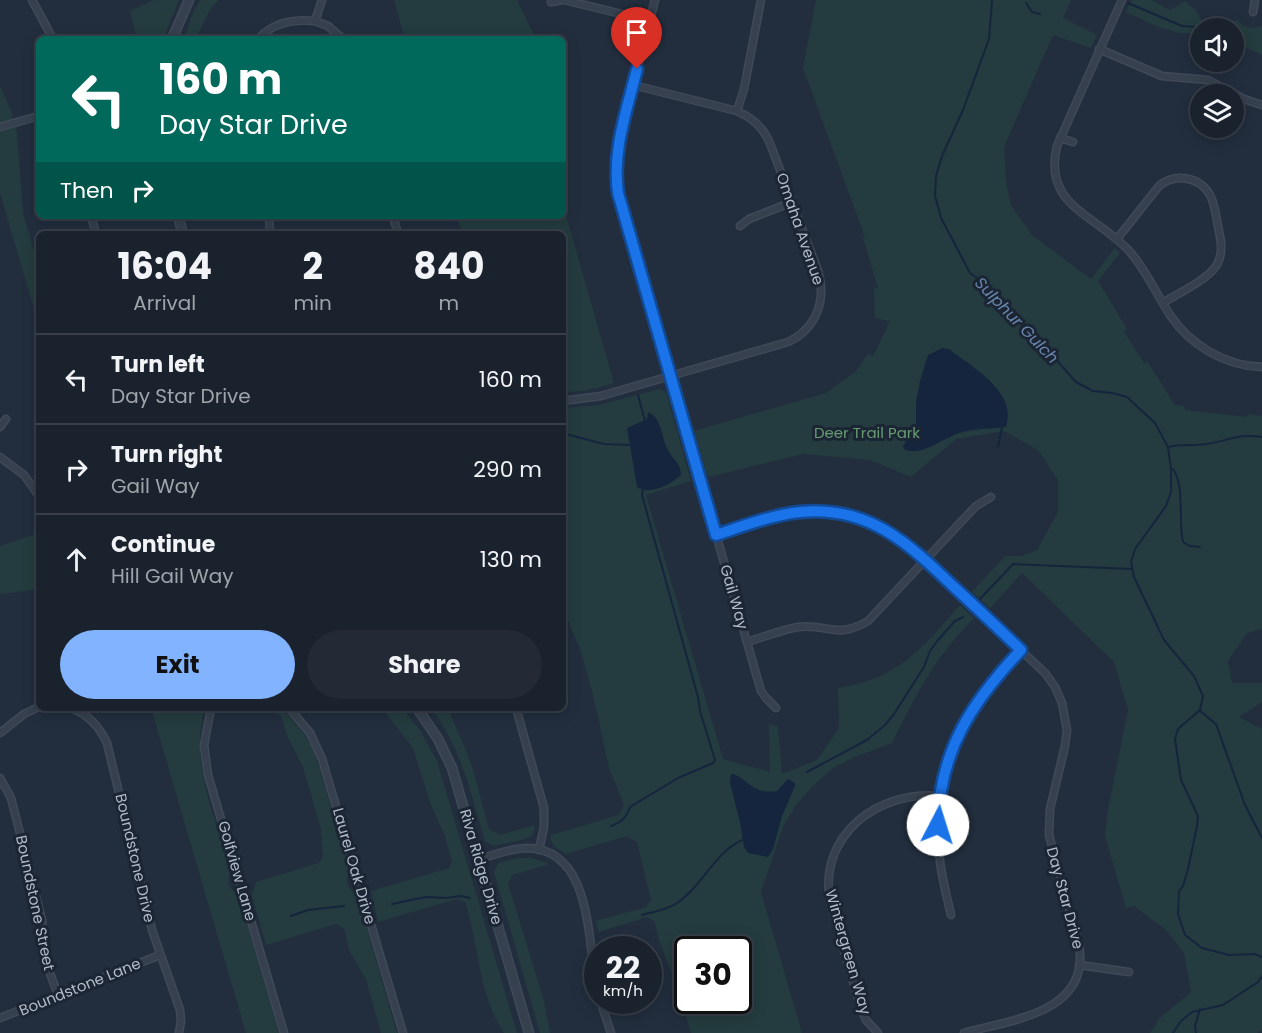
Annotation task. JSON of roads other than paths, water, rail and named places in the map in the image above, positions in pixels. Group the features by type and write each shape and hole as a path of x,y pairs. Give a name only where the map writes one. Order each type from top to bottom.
{"street":[{"path":"32,0 51,36"},
{"path":"173,36 189,0"},
{"path":"315,21 322,0"},
{"path":"551,2 563,0 650,21"},
{"name":"Gail Way","path":"655,0 618,143 617,186 761,691 777,708"},
{"path":"633,85 737,111 744,89 761,0"},
{"path":"1122,0 1060,138 1053,165 1056,181 1060,190 1074,207 1117,239 1139,264 1180,327 1207,351 1240,364 1262,367"},
{"path":"1253,12 1255,0"},
{"path":"261,36 268,29 286,21 315,21 328,26 340,36"},
{"path":"1099,49 1162,76 1208,80 1244,99 1262,105"},
{"name":"Omaha Avenue","path":"566,400 601,396 788,342 805,331 814,320 821,301 821,280 767,136 752,120 737,111"},
{"path":"0,127 36,117"},
{"path":"1060,138 1073,142"},
{"path":"1117,239 1159,186 1167,181 1180,177 1190,179 1199,183 1209,193 1214,206 1221,243 1219,261 1211,272 1163,303"},
{"path":"740,226 749,219 792,202"},
{"path":"0,427 6,419"},
{"path":"0,457 24,475 36,492"},
{"path":"747,642 797,627 842,631 860,625 876,615 976,506 991,497"},
{"name":"Day Star Drive","path":"716,535 797,512 836,513 855,517 881,527 900,538 926,560 1049,678 1064,709 1066,741 1050,809 1049,835 1077,940 1079,965 1071,989 1057,1004 984,1030 964,1033"},
{"path":"951,915 939,851 940,796 952,750 967,718 988,686 1021,650"},
{"path":"0,733 24,714 36,708"},
{"name":"Boundstone Drive","path":"76,711 91,719 107,742 152,930 177,997 181,1021 179,1033"},
{"name":"Golfview Lane","path":"210,711 204,745 208,775 284,1033"},
{"name":"Laurel Oak Drive","path":"292,711 310,733 322,759 403,1033"},
{"name":"Riva Ridge Drive","path":"419,711 447,756 529,1033"},
{"path":"517,711 544,808 544,827 538,850"},
{"name":"Boundstone Street","path":"0,778 11,798 42,920 44,957 58,995"},
{"name":"Wintergreen Way","path":"878,1033 869,1024 861,1009 830,902 828,885 831,863 837,845 846,832 869,812 914,795 940,796"},
{"path":"479,859 518,849 538,850 562,862 577,883 591,936"},
{"name":"Boundstone Lane","path":"0,1018 160,955"},
{"path":"1079,965 1129,972"},
{"path":"605,1014 611,1033"}],"water":[{"path":"942,348 949,349 991,382 1005,403 1008,414 1006,427 963,432 919,451 904,449 903,446 916,425 916,402 928,355"},
{"path":"648,412 659,424 666,445 681,471 681,475 672,482 654,490 637,487 627,428 647,419"},
{"path":"731,774 761,791 768,792 777,791 788,779 795,783 782,816 773,849 768,857 748,853 744,847 730,783"}],"waterway":[{"name":"Sulphur Gulch","path":"992,0 989,39 936,176 935,196 941,218 970,273 988,286 1004,310 1016,315 1076,382 1093,391 1127,397 1155,423 1168,447 1171,492 1166,506 1135,549 1131,562 1134,577 1164,640 1194,676 1203,696 1200,710 1178,729 1175,739 1181,780 1198,816 1188,869 1183,886 1179,891 1178,914 1185,935 1202,948 1229,955 1255,954 1262,957"},
{"path":"1026,3 1032,12 1040,14"},
{"path":"1128,3 1182,26 1190,26"},
{"path":"638,395 645,421"},
{"path":"998,447 1002,427"},
{"path":"566,434 604,444 630,445"},
{"path":"1168,447 1206,444 1240,437 1262,437"},
{"path":"1173,469 1179,485 1183,542 1190,546 1200,547"},
{"path":"611,826 623,819 630,807 678,778 713,763 715,760 642,495 643,489"},
{"path":"980,599 1013,564 1132,569"},
{"path":"807,772 867,740 885,725 924,667 930,651 955,621 963,617"},
{"path":"1200,711 1216,724 1245,805 1262,838"},
{"path":"642,915 677,903 695,887 726,851 745,839"},
{"path":"392,904 426,897 470,898"},
{"path":"291,916 308,910 344,906"},
{"name":"Sulphur Gulch","path":"1173,1033 1181,1021 1192,1012 1223,1005 1258,982 1262,976"},
{"path":"1196,1033 1195,1026 1200,1009"}],"park label":[{"name":"Deer Trail Park","path":"867,433"}]}
